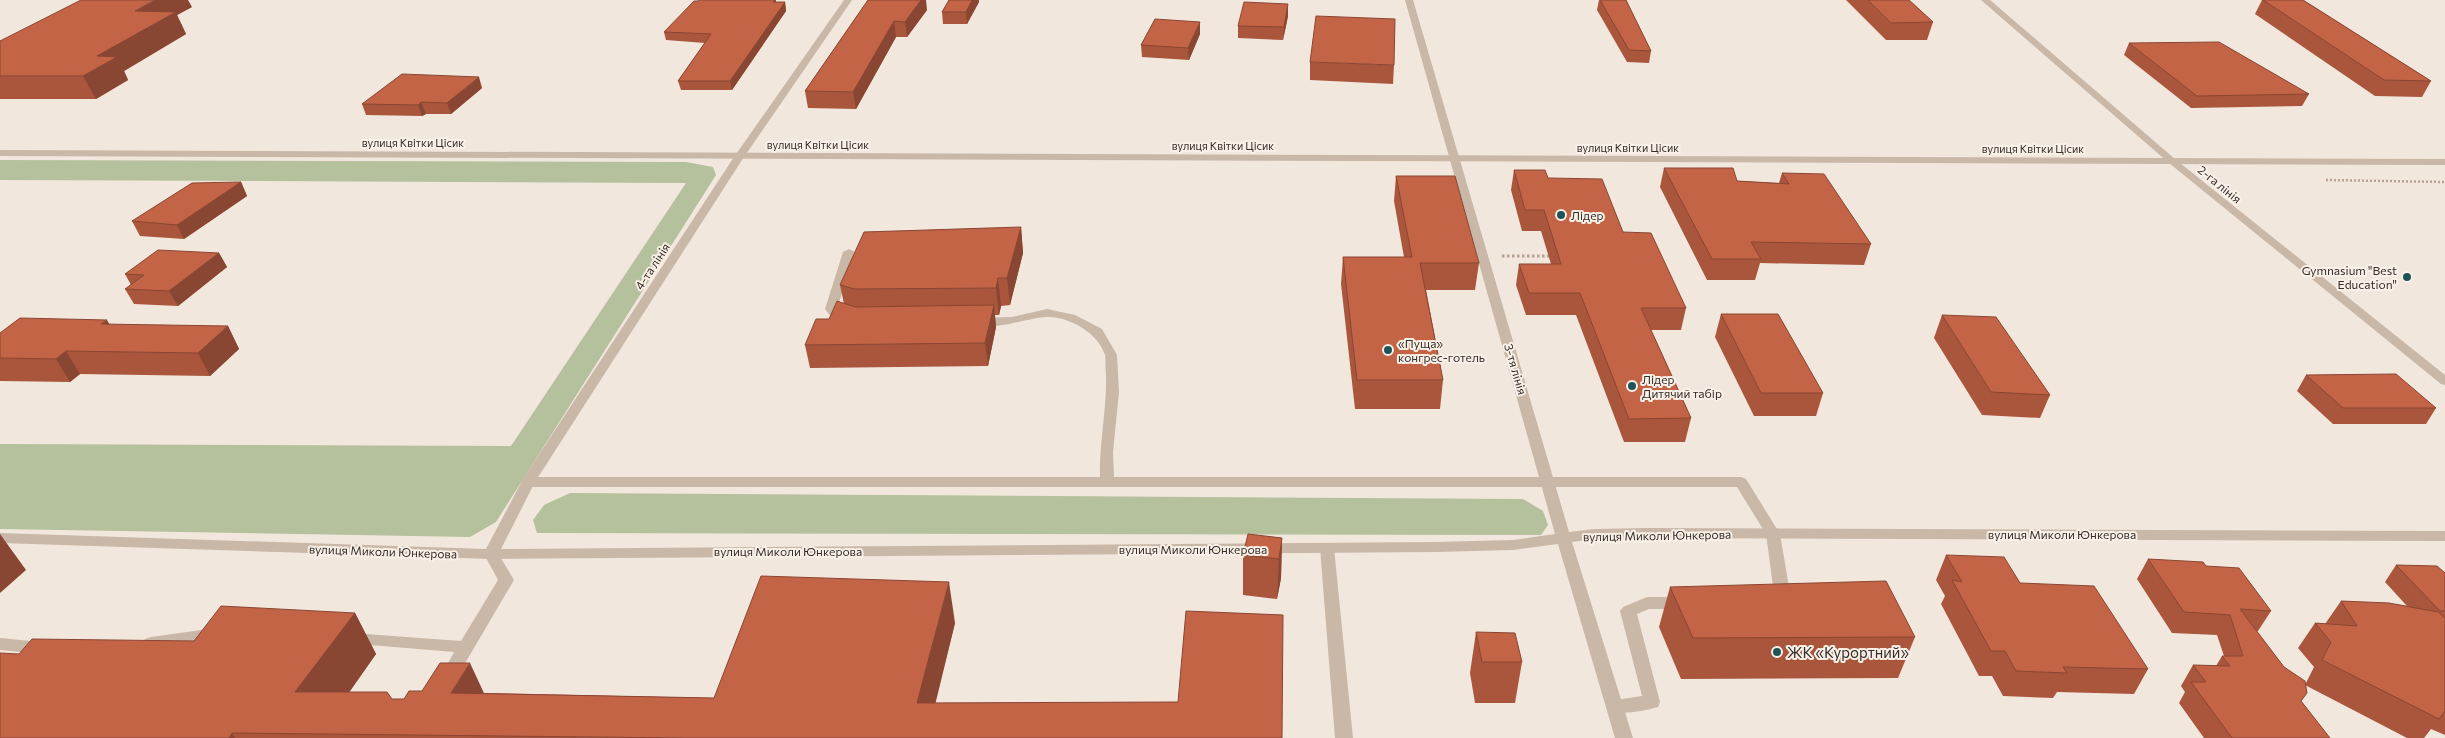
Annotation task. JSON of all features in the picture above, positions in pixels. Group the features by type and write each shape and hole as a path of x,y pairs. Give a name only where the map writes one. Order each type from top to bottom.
{"street":[{"name":"4-та лінія","path":"490,554 528,482 740,156 848,0"},
{"name":"3-тя лінія","path":"1409,0 1456,158 1547,480 1624,738"},
{"name":"2-га лінія","path":"1985,0 2172,161 2445,381"},
{"name":"вулиця Квітки Цісик","path":"0,153 2445,162"},
{"path":"849,252 831,309 836,316 859,323"},
{"path":"964,322 1012,321 1047,313 1071,318 1098,332 1111,355 1113,392 1106,452 1107,481"},
{"path":"528,482 1547,480 1741,482 1773,534 1780,587 1770,602 1760,602"},
{"name":"вулиця Миколи Юнкерова","path":"0,538 490,554 1513,545 1594,534 2445,536"},
{"path":"1327,548 1344,738"},
{"path":"442,690 464,647 506,580 490,554"},
{"path":"1614,706 1652,702 1628,611 1647,603 1694,602"},
{"path":"135,644 199,634 227,634"},
{"path":"340,639 464,647"},
{"path":"0,644 61,649"}],"path":[{"path":"1484,256 1548,256"}],"green space":[{"path":"0,160 686,162 713,167 716,175 496,522 470,537 0,529 0,444 511,446 686,183 0,180"},
{"path":"570,493 1523,499 1543,511 1548,525 1541,535 537,533 533,520 544,505"}],"building":[{"path":"81,0 155,0 135,11 176,12 97,56 117,57 83,76 0,76 0,41"},
{"path":"776,0 773,2 785,2 730,81 678,81 711,34 664,32 694,1"},
{"path":"868,0 921,0 905,22 894,21 853,92 805,91"},
{"path":"949,0 972,0 966,12 942,12"},
{"path":"1600,0 1626,0 1651,51 1629,50"},
{"path":"1868,0 1909,0 1933,22 1891,23"},
{"path":"2263,0 2303,0 2431,81 2384,80"},
{"path":"1244,2 1288,4 1284,27 1238,26"},
{"path":"1316,16 1395,19 1394,65 1310,62"},
{"path":"1155,19 1200,22 1188,48 1141,45"},
{"path":"2219,42 2309,94 2197,96 2129,43"},
{"path":"402,74 479,77 447,103 421,102 418,105 362,104"},
{"path":"1664,168 1733,168 1737,181 1789,184 1782,173 1824,174 1871,244 1751,242 1761,259 1712,259"},
{"path":"1514,170 1545,170 1548,178 1602,179 1623,232 1651,233 1686,308 1641,308 1691,418 1629,419 1580,293 1529,293 1519,264 1561,264 1544,210 1525,210"},
{"name":"«Пуща» конгрес-готель","path":"1396,176 1455,176 1479,263 1420,263 1443,380 1357,380 1343,257 1412,257"},
{"path":"241,182 177,225 132,221 192,183"},
{"path":"1021,227 1007,278 998,278 996,288 855,289 840,285 864,232"},
{"path":"158,250 219,253 169,291 125,289 144,275 125,274"},
{"path":"837,301 855,307 994,305 985,343 805,345 816,319 829,319"},
{"path":"1721,314 1778,314 1823,393 1761,393"},
{"path":"1942,315 1996,317 2050,395 1991,392"},
{"path":"20,318 107,320 101,324 228,326 198,353 66,351 56,359 0,358 0,333"},
{"path":"2396,374 2436,408 2343,408 2306,375"},
{"path":"1248,534 1282,538 1279,559 1243,555"},
{"path":"1946,555 2004,557 2020,583 2094,586 2148,669 2063,667 2067,673 2016,671 2005,651 1991,651 1952,580 1962,582"},
{"path":"2148,559 2203,562 2206,566 2239,568 2271,611 2240,609 2284,667 2305,681 2307,693 2301,701 2330,738 2232,738 2191,682 2206,682 2193,665 2230,666 2222,656 2243,656 2230,615 2184,612"},
{"path":"2396,565 2437,566 2445,573 2445,611 2440,611"},
{"path":"761,576 949,582 917,703 1178,702 1186,611 1283,615 1282,738 683,738 232,733 229,738 0,738 0,653 19,654 32,639 194,641 221,606 355,613 295,692 387,692 392,699 404,699 409,691 422,691 440,663 470,663 451,693 714,698"},
{"path":"1886,581 1915,637 1693,638 1670,587"},
{"path":"2341,601 2389,603 2438,612 2445,618 2445,711 2439,719 2322,660 2331,642 2315,623 2357,626"},
{"path":"1476,632 1515,633 1522,662 1482,662"}],"place":[{"name":"Лідер","path":"1561,215"},
{"name":"Gymnasium \"Best Education\"","path":"2407,277"},
{"name":"«Пуща» конгрес-готель","path":"1388,350"},
{"name":"Лідер Дитячий табір","path":"1632,386"},
{"name":"ЖК «Курортний»","path":"1777,652"}]}
